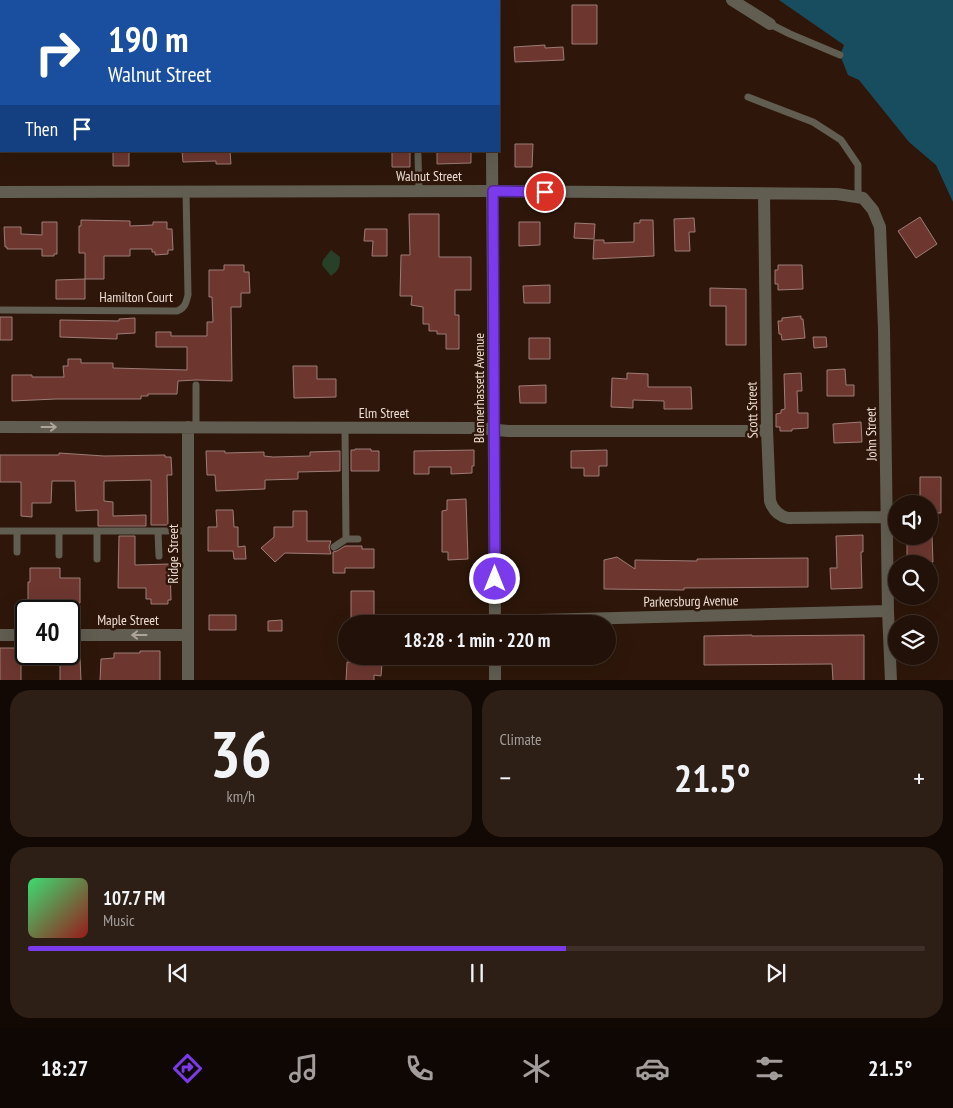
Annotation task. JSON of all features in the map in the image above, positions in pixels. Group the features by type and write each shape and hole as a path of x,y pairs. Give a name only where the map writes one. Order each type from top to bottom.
{"street":[{"path":"732,0 770,24"},
{"name":"Blennerhassett Avenue","path":"492,152 495,615"},
{"name":"Walnut Street","path":"0,192 493,191 837,194 858,196"},
{"name":"Scott Street","path":"764,194 767,430 770,501 772,507 781,516 788,518 887,517"},
{"name":"John Street","path":"858,196 867,202 880,227 884,329 888,611 891,680"},
{"name":"Elm Street","path":"0,427 494,429 504,431 767,430"},
{"name":"Ridge Street","path":"188,680 188,531 192,427"},
{"name":"Parkersburg Avenue","path":"616,619 888,611"},
{"path":"0,635 15,635"},
{"name":"Maple Street","path":"80,635 188,635"},
{"path":"495,665 496,680"}],"lane":[{"path":"770,24 840,55"},
{"path":"748,97 814,122 841,140 858,165 858,196"},
{"path":"418,155 419,191"},
{"name":"Hamilton Court","path":"0,310 177,310 182,308 186,303 188,295 186,191"},
{"path":"192,427 196,385"},
{"path":"345,428 346,539"},
{"path":"0,531 188,531"},
{"path":"17,532 17,552"},
{"path":"59,532 59,554"},
{"path":"97,532 97,560"},
{"path":"158,532 159,556"},
{"path":"334,547 346,539 358,539"}],"green space":[{"path":"331,250 340,257 340,263 336,272 331,276 322,265 323,260"}],"water":[{"path":"779,0 953,0 953,202 936,165 909,142 859,80 848,75 840,55 844,45"}],"building":[{"path":"572,5 597,5 597,44 572,44"},
{"path":"545,45 545,48 563,47 564,60 515,62 514,47"},
{"path":"515,144 533,144 532,167 515,167"},
{"path":"113,152 129,152 129,166 113,166"},
{"path":"182,152 230,152 231,164 216,164 216,161 183,162"},
{"path":"392,152 410,152 410,167 392,167"},
{"path":"437,152 471,152 471,163 437,164"},
{"path":"409,214 439,214 439,257 471,257 471,290 455,290 455,315 459,315 459,349 446,349 446,334 437,334 437,331 429,331 429,324 423,324 423,307 411,305 412,296 400,296 401,255 410,255"},
{"path":"920,217 937,244 916,258 898,231"},
{"path":"694,218 695,232 689,232 690,251 675,251 674,219"},
{"path":"81,220 130,221 130,226 153,225 153,222 167,222 167,229 172,229 173,250 168,250 168,254 155,255 152,249 130,249 130,256 104,256 104,279 85,279 85,253 79,253 79,226 81,226"},
{"path":"640,220 653,220 654,256 593,259 594,240 604,240 604,243 634,242 634,223 640,223"},
{"path":"42,222 57,222 57,254 54,254 54,256 42,256 42,249 7,249 5,247 4,227 21,227 21,234 42,235"},
{"path":"519,222 540,222 540,245 519,246"},
{"path":"575,223 595,224 594,239 574,238"},
{"path":"365,229 387,229 387,256 372,256 373,241 364,241"},
{"path":"224,265 244,265 244,272 249,272 250,293 241,293 241,307 231,307 232,381 178,381 177,394 148,394 148,396 141,396 141,399 12,401 12,375 64,377 63,366 68,366 68,359 81,359 81,363 113,363 113,368 187,370 187,347 156,347 156,332 171,332 171,336 207,336 207,322 213,322 212,297 209,297 209,270 224,270"},
{"path":"778,265 802,265 803,289 778,290 778,284 775,284 775,270 778,270"},
{"path":"85,279 85,299 56,299 56,280"},
{"path":"550,285 550,303 524,303 523,286"},
{"path":"710,288 746,289 746,345 726,345 726,306 710,306"},
{"path":"801,316 805,338 782,340 781,334 779,334 778,321 782,321 782,318"},
{"path":"0,317 12,317 12,340 0,340"},
{"path":"135,318 135,333 117,334 117,339 60,337 60,320 119,321 119,319"},
{"path":"813,337 826,337 827,347 814,348"},
{"path":"529,338 550,338 550,359 529,359"},
{"path":"293,366 317,366 317,379 336,379 336,397 294,398"},
{"path":"845,369 846,385 854,385 854,396 827,396 827,370"},
{"path":"627,373 648,374 648,387 691,387 692,409 664,409 664,401 633,400 633,408 611,407 612,378 627,379"},
{"path":"801,373 802,391 797,391 798,413 808,413 808,428 780,431 780,427 776,427 776,414 781,413 781,410 785,409 784,374"},
{"path":"546,385 546,403 520,403 519,386"},
{"path":"861,422 862,442 834,443 833,424"},
{"path":"351,450 379,451 379,471 351,471"},
{"path":"474,450 472,473 451,474 451,467 429,467 429,474 414,474 414,451"},
{"path":"607,450 607,466 599,466 599,476 584,476 584,468 571,468 571,451"},
{"path":"206,451 225,451 225,453 264,452 264,456 273,457 310,456 310,452 340,451 340,471 298,472 298,479 265,480 265,489 216,491 215,475 207,475"},
{"path":"59,453 104,456 165,455 165,457 171,457 172,475 167,475 168,525 151,525 151,480 104,481 104,501 113,502 113,516 146,515 146,526 98,526 98,510 76,511 75,481 52,481 51,503 32,503 32,517 21,516 21,482 0,482 0,455 59,455"},
{"path":"920,477 941,477 941,513 938,513 938,495 920,495"},
{"path":"466,499 468,559 448,560 448,552 442,552 442,511 447,510 447,500"},
{"path":"216,510 233,510 234,527 238,527 238,547 245,546 246,559 234,559 233,551 208,551 208,527 217,527"},
{"path":"293,511 307,511 307,541 331,541 329,547 331,554 285,553 275,562 261,548 274,537 274,527 293,527"},
{"path":"863,535 863,552 861,552 862,588 831,589 830,568 837,568 836,536"},
{"path":"119,536 135,536 135,565 170,564 171,600 168,600 168,604 151,604 151,599 146,599 146,588 118,588"},
{"path":"907,545 932,545 933,555 907,555"},
{"path":"345,546 362,546 362,549 374,549 374,568 345,568 345,573 333,573 333,552"},
{"path":"617,557 635,569 635,560 697,561 697,559 808,558 808,587 684,588 684,590 604,589 604,560"},
{"path":"30,568 60,568 60,578 80,578 80,600 28,600 28,582 30,582"},
{"path":"351,591 374,591 374,615 351,615"},
{"path":"209,615 236,615 236,630 209,630"},
{"path":"282,620 282,631 268,631 268,621"},
{"path":"864,635 864,680 833,680 832,664 704,665 704,636"},
{"path":"0,648 15,648 15,665 21,665 21,680 0,680"},
{"path":"140,651 160,651 160,680 100,680 101,659 114,658 114,653 140,653"},
{"path":"80,657 81,680 60,680 60,665 80,665"},
{"path":"347,665 382,665 381,676 374,675 374,680 346,680"}],"route":[{"path":"495,579 493,191 545,192"}]}
